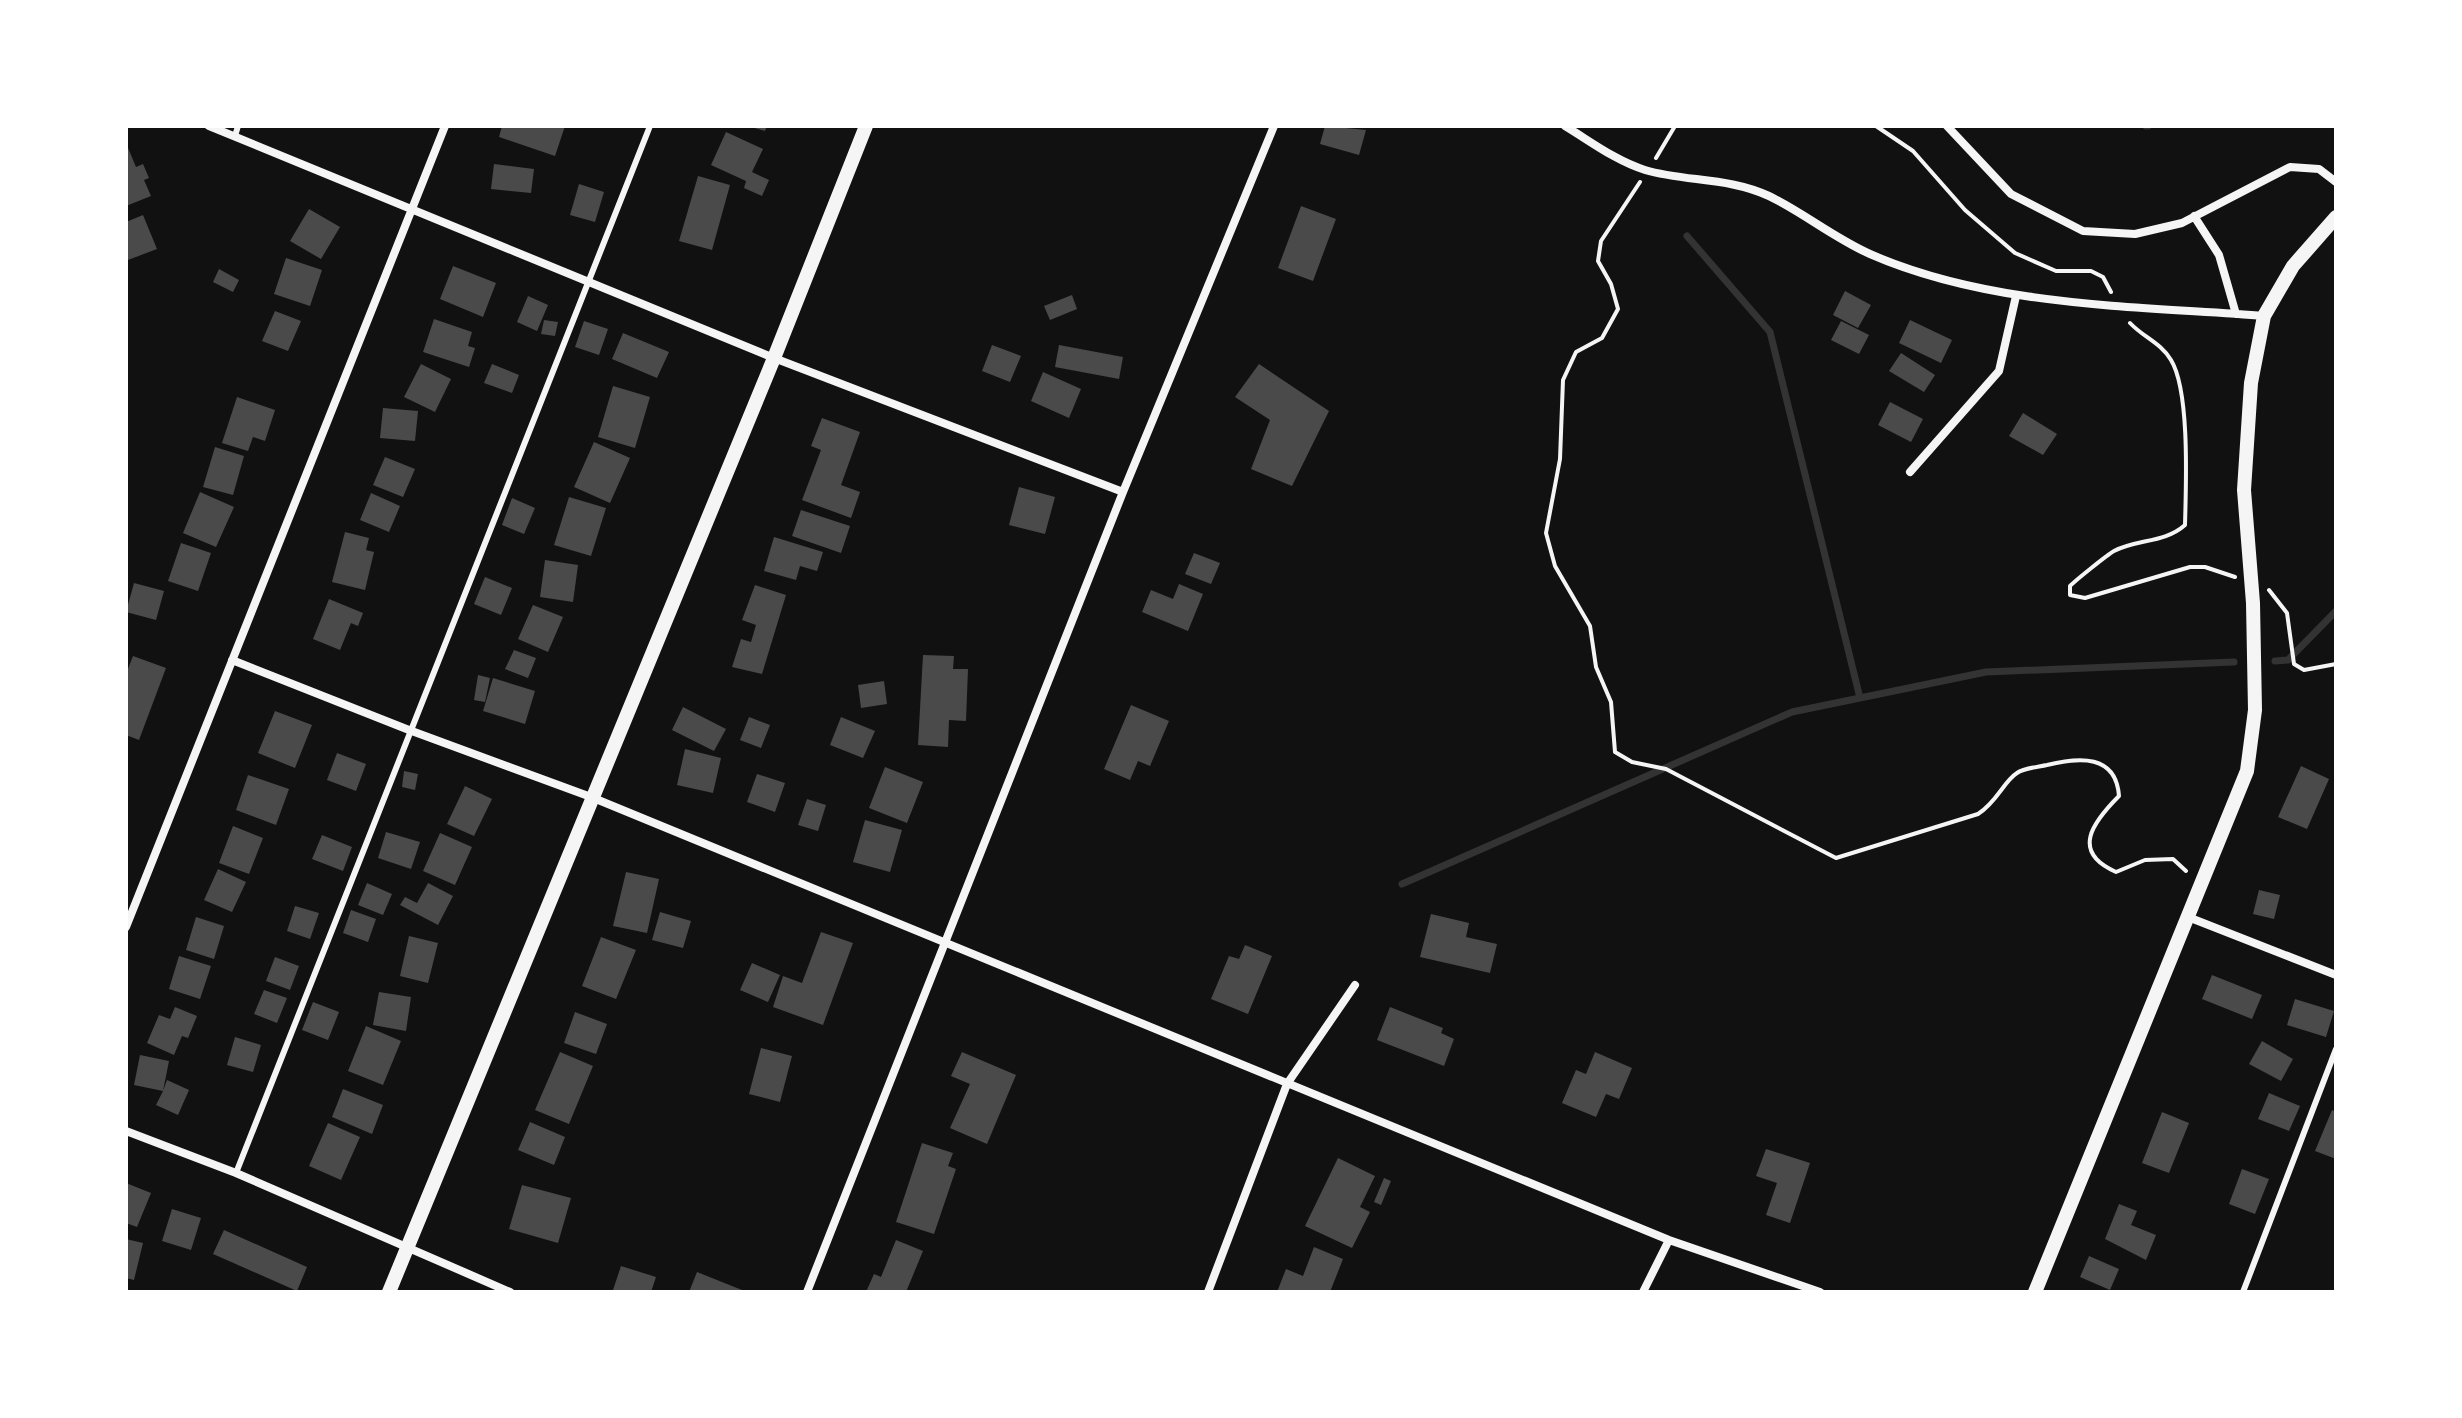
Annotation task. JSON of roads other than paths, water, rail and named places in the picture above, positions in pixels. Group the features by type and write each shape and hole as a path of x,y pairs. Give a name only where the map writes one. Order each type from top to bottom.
{"street":[{"path":"209,126 774,358 1123,492"},
{"path":"126,927 445,126"},
{"path":"389,1292 774,358 866,126"},
{"path":"807,1292 1123,492 1274,126"},
{"path":"1565,126 1626,163 1648,171 1716,179 1756,192 1871,254 1957,284 2016,296 2117,303 2218,315 2264,316"},
{"path":"1947,126 2011,194 2083,231 2135,234 2182,223 2290,167 2319,169 2336,182"},
{"path":"2194,216 2219,255 2236,314"},
{"path":"2035,1292 2247,771 2255,710 2252,580 2244,490 2251,383 2264,316 2293,266 2336,217"},
{"path":"1910,472 1999,371 2016,296"},
{"path":"232,660 591,797 1669,1240 1820,1292"},
{"path":"2188,917 2336,975"},
{"path":"1208,1292 1287,1084 1355,985"},
{"path":"126,1131 236,1173 510,1292"},
{"path":"1643,1292 1669,1240"}],"lane":[{"path":"235,136 238,126"},
{"path":"236,1173 650,126"},
{"path":"2243,1292 2336,1049"}],"waterway":[{"path":"1687,236 1770,332 1860,698"},
{"path":"2275,661 2288,660 2336,611"},
{"path":"1402,884 1792,712 1986,672 2234,662"}]}
